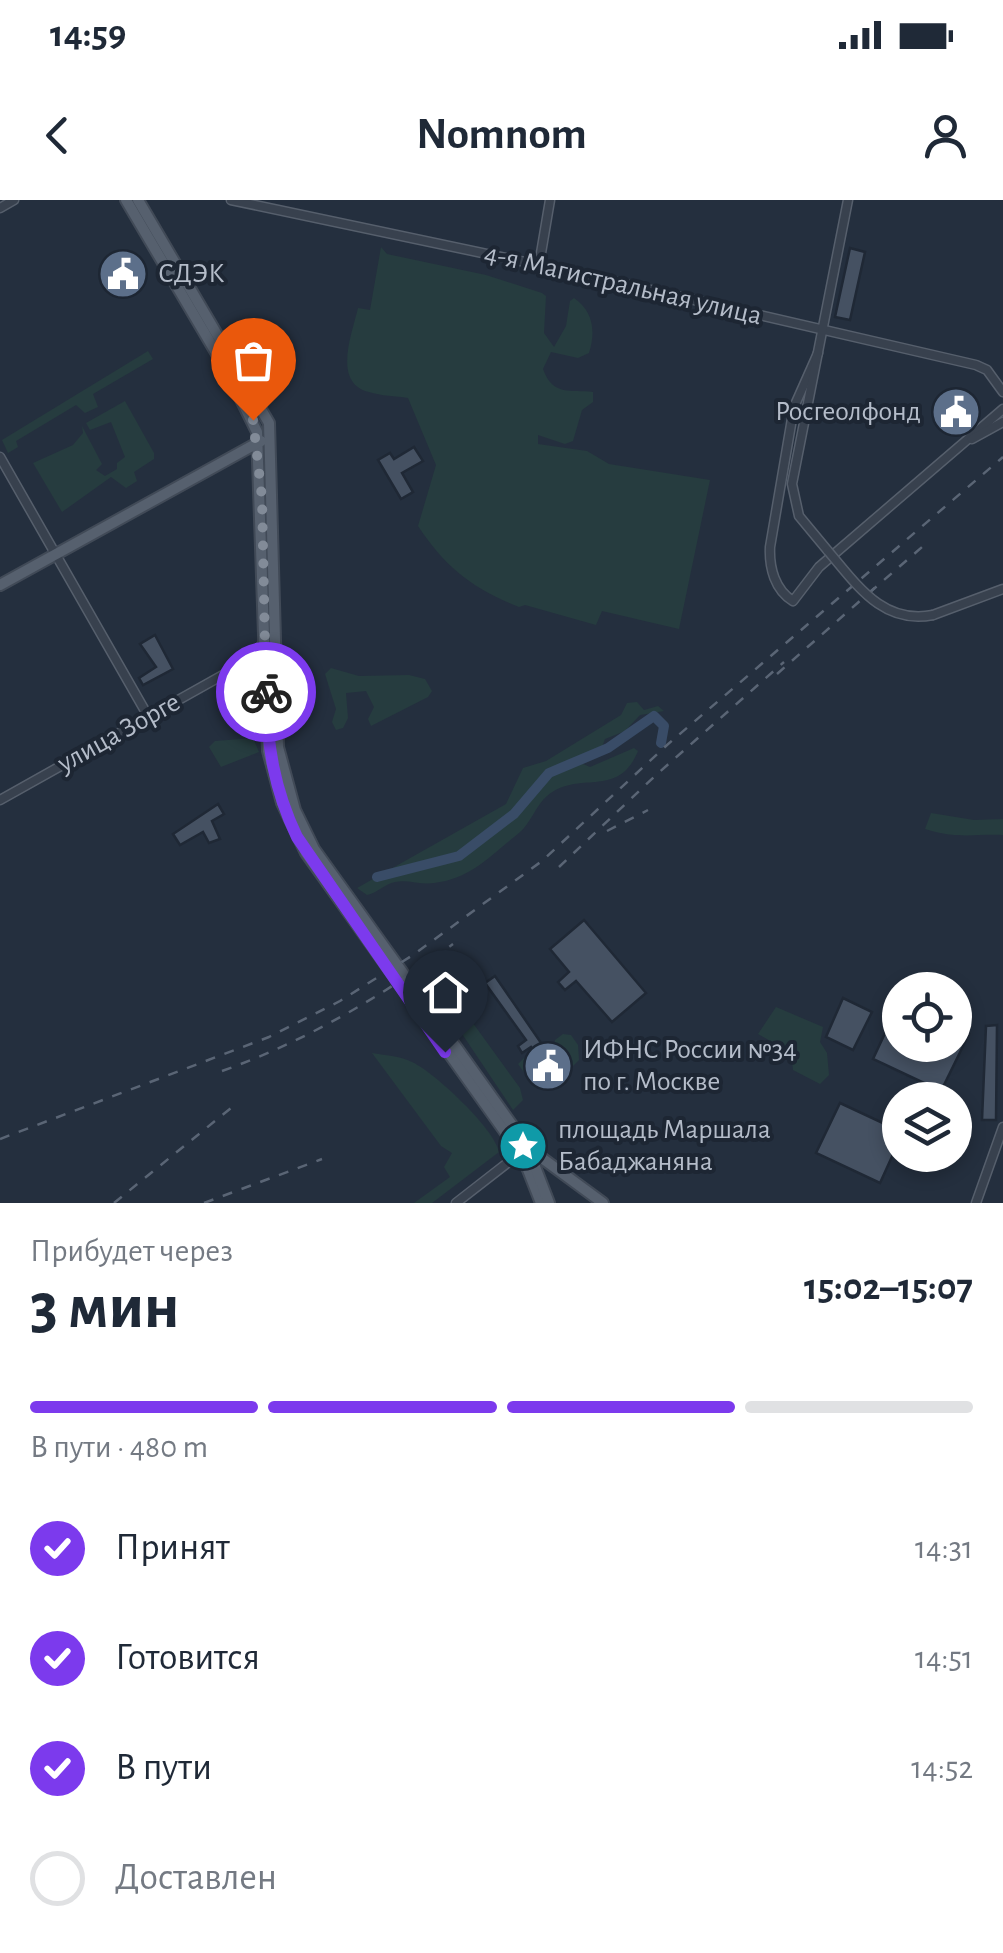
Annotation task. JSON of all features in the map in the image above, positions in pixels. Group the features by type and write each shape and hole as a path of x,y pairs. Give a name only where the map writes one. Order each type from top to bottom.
{"main road":[{"path":"126,200 253,420 258,442 268,751 287,816 306,853 524,1150 541,1203"},
{"path":"138,200 270,429 276,710 282,769 295,810 314,849 505,1134 533,1158 553,1164"},
{"path":"0,586 258,442 268,436 270,429"},
{"path":"258,442 267,445 270,458"},
{"path":"524,1150 553,1164 603,1203"},
{"path":"533,1158 549,1203"},
{"path":"540,1175 541,1165 553,1164"}],"street":[{"path":"0,208 14,200"},
{"name":"4-я Магистральная улица","path":"230,200 540,265 980,366 1003,392"},
{"path":"540,265 550,200"},
{"path":"848,200 792,492 804,523 870,600 884,609 907,616 933,615 1003,589"},
{"path":"818,353 802,383 779,478 771,566 781,592 793,602 811,575 1003,409"},
{"path":"963,442 1003,422"},
{"path":"0,457 148,716"},
{"name":"улица Зорге","path":"0,800 240,666 265,642"},
{"path":"240,666 252,666 266,678"},
{"path":"976,1203 1003,1126"},
{"path":"505,1134 511,1152 507,1166"},
{"path":"456,1203 524,1150"}],"green space":[{"path":"381,247 387,254 486,275 542,293 546,296 544,333 554,347 566,326 570,301 574,298 585,309 592,329 589,353 578,358 551,352 543,369 557,388 593,392 593,402 582,410 573,441 565,444 538,435 538,444 587,451 609,464 710,480 679,629 602,611 596,625 525,605 519,607 461,575 428,541 418,526 436,465 408,398 358,387 348,368 358,308 370,310"},
{"path":"287,347 296,367 288,371 292,380 269,393 277,408 253,369 255,364"},
{"path":"148,351 153,359 93,394 98,407 85,413 76,405 16,441 18,447 8,453 2,440"},
{"path":"125,401 154,459 134,472 137,481 126,488 111,477 62,512 33,463 73,445 83,433 82,426 102,464 96,470 105,476 117,469 117,463 125,457 111,422 90,430 86,423"},
{"path":"331,668 359,676 409,675 425,679 432,691 428,697 371,726 368,719 374,707 366,691 346,693 348,718 343,728 336,730 332,722 336,709 325,674"},
{"path":"637,702 644,710 658,706 664,711 640,715 625,731 605,739 602,747 582,756 583,764 590,767 634,748 638,751 620,775 559,788 547,796 519,833 459,877 434,883 395,882 367,895 357,888 506,804 523,768 546,761 621,715 627,703"},
{"path":"253,738 259,752 221,767 209,747 215,741"},
{"path":"931,813 974,820 1003,819 1003,835 955,835 925,829"},
{"path":"776,1007 823,1027 820,1042 827,1053 829,1075 820,1084 793,1070 791,1053 758,1034"},
{"path":"462,1008 520,1088 523,1100 513,1110 450,1016"},
{"path":"563,1034 571,1035 578,1045 579,1060 563,1076 535,1088 518,1064 530,1052 551,1076 560,1068 554,1053 555,1040"},
{"path":"372,1053 402,1058 422,1068 462,1102 487,1130 499,1152 432,1203 414,1203 450,1177 444,1167 452,1153 441,1146"}],"building":[{"path":"850,248 865,252 850,320 835,317"},
{"path":"414,447 423,461 402,473 413,492 401,499 378,460 390,453 394,459"},
{"path":"155,635 173,669 143,685 139,678 156,667 140,644"},
{"path":"218,804 224,814 212,821 220,839 209,843 203,832 180,845 173,834"},
{"path":"584,920 646,993 612,1022 576,981 565,990 558,982 569,972 550,949"},
{"path":"495,976 559,1069 551,1075 531,1047 522,1053 518,1046 526,1040 485,983"},
{"path":"843,998 872,1012 853,1050 826,1037"},
{"path":"997,1025 996,1120 982,1120 986,1026"},
{"path":"882,1040 882,1062 955,1062 945,1082 922,1082 873,1059"},
{"path":"840,1103 882,1123 885,1172 880,1183 816,1153"}],"waterway":[{"path":"377,877 459,856 514,814 549,773 608,748 654,716 664,726 661,743"}],"railway":[{"path":"0,1139 269,1037 340,1001 413,955 542,861 667,745 1003,457"},
{"path":"869,593 929,541"},
{"path":"777,674 878,585"},
{"path":"559,867 784,662"},
{"path":"607,831 648,810"},
{"path":"222,1071 342,1016 453,944"},
{"path":"114,1203 231,1108"},
{"path":"204,1203 322,1159"}],"way so far":[{"path":"253,420 262,498 266,692"}],"place":[{"name":"СДЭК","path":"123,274"},
{"name":"Росгеолфонд","path":"956,412"},
{"name":"ИФНС России №34 по г. Москве","path":"548,1066"},
{"name":"площадь Маршала Бабаджаняна","path":"523,1146"}],"route":[{"path":"266,692 270,760 297,837 445,1052"}]}
